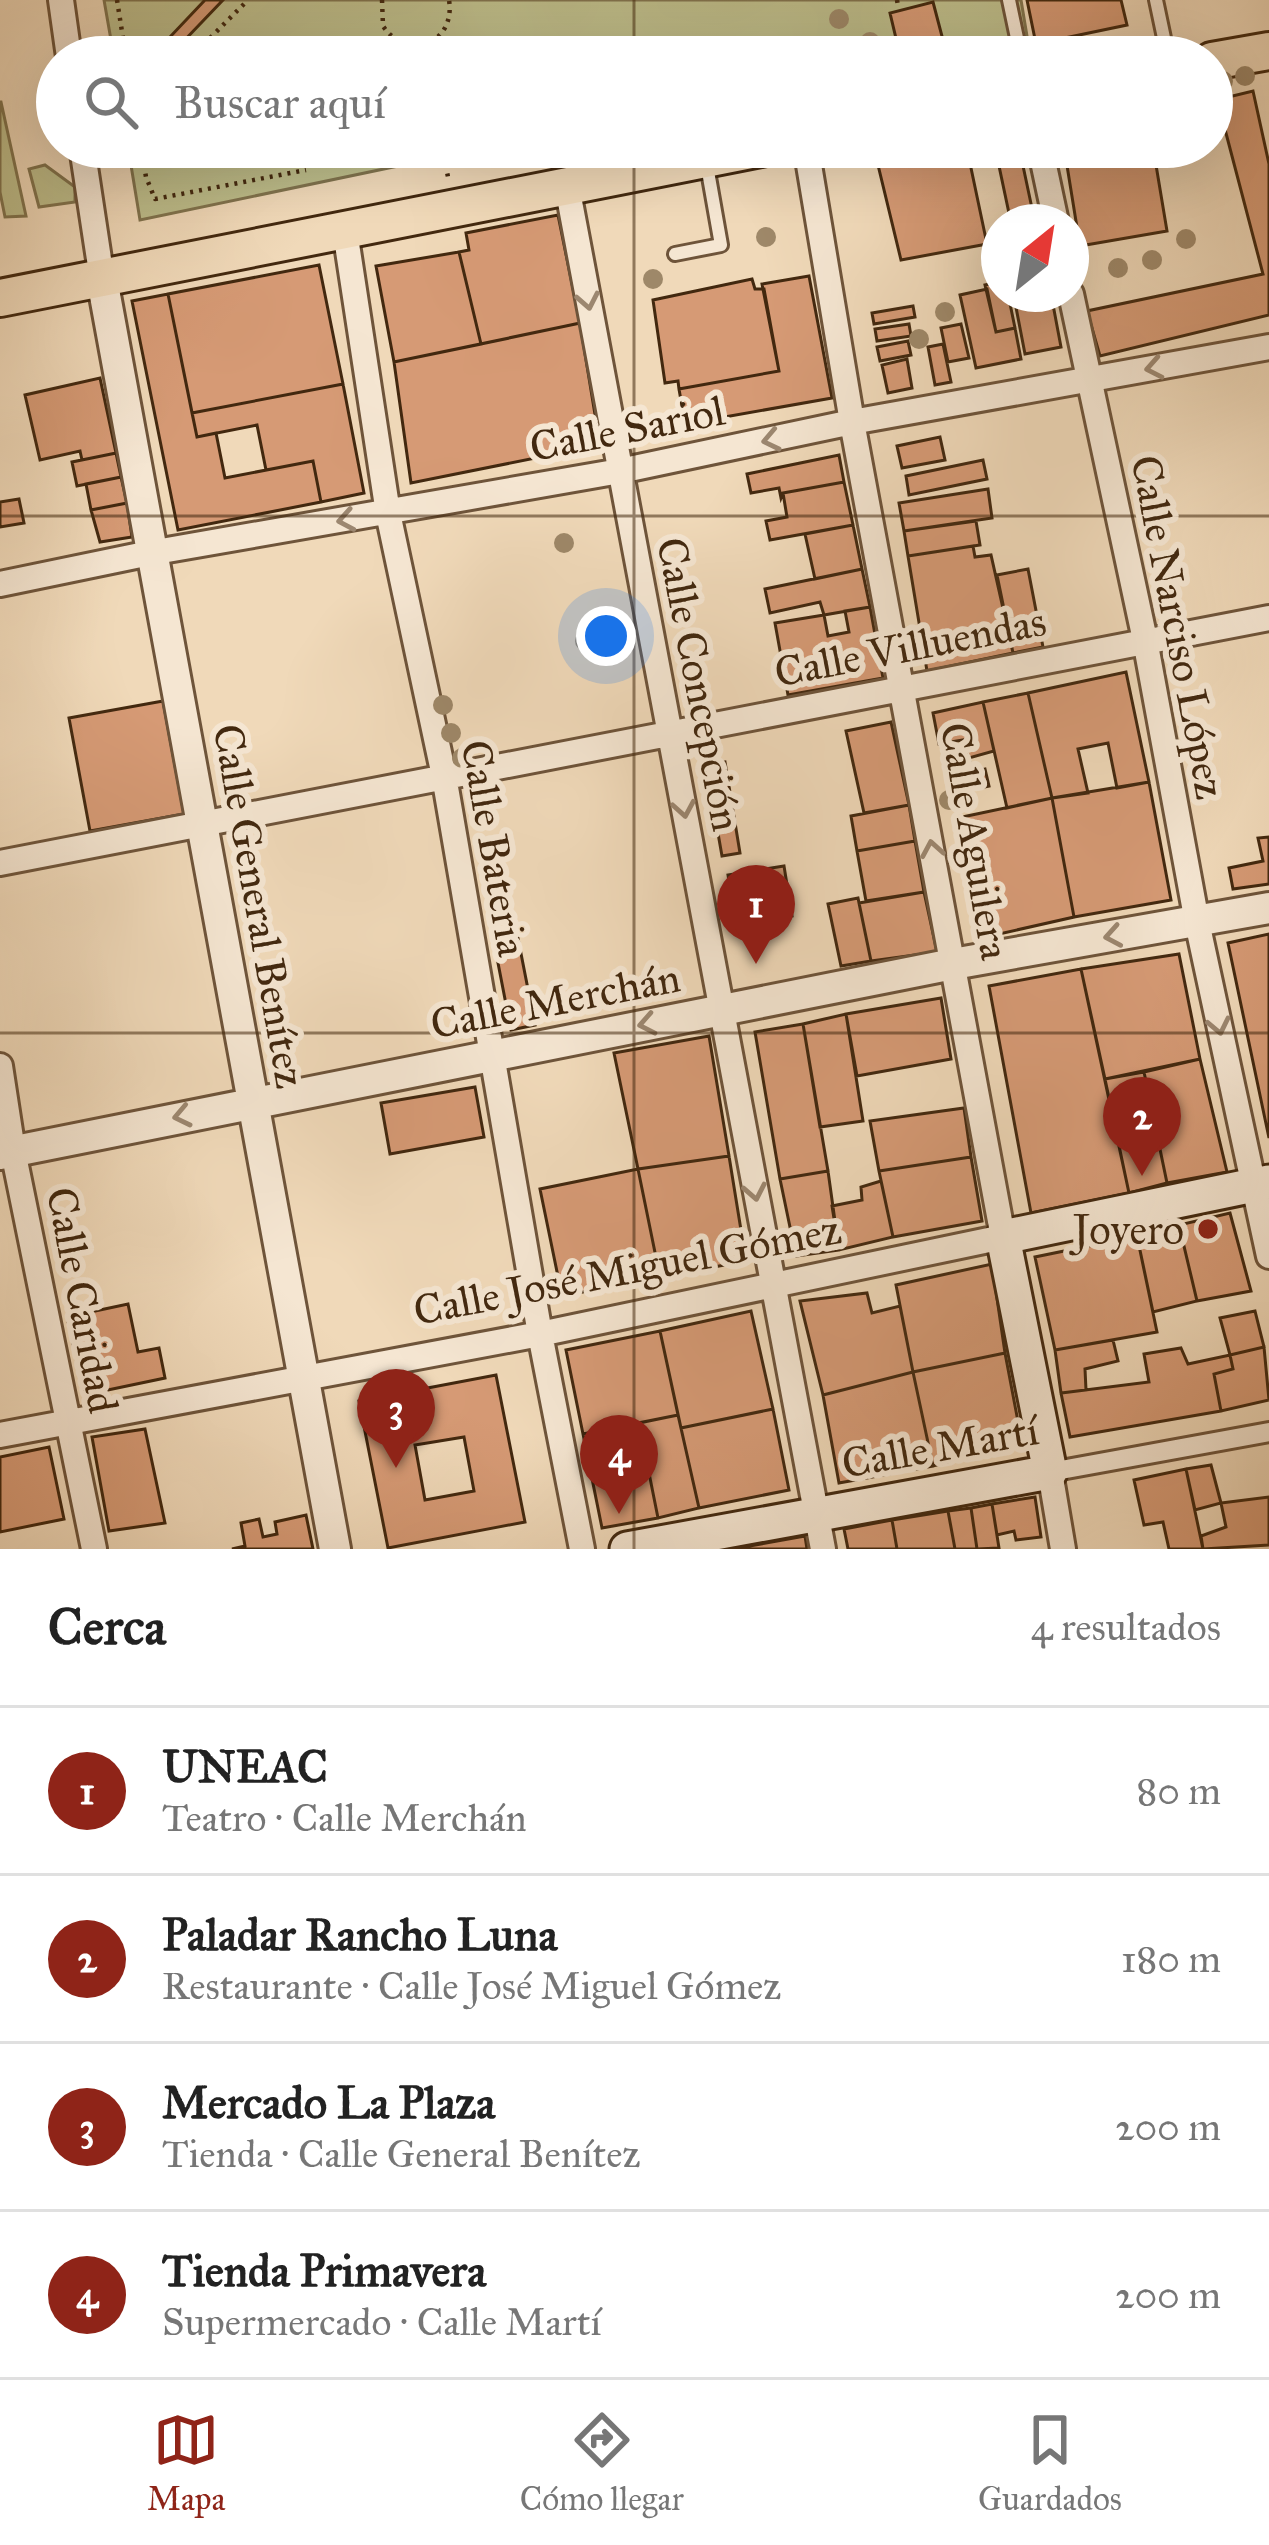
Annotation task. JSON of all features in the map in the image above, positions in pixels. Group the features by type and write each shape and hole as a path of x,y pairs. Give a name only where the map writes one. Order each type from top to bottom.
{"main road":[{"path":"1233,60 1268,56"},
{"path":"0,298 661,168"},
{"name":"Calle José Miguel Gómez","path":"1003,1237 1261,1184"},
{"name":"Calle Aguilera","path":"1003,1237 1050,1472"},
{"name":"Calle Martí","path":"627,1549 1050,1472"}],"street":[{"path":"61,0 66,36"},
{"path":"85,168 102,279"},
{"name":"Calle Aguilera","path":"810,168 1003,1237"},
{"path":"1044,168 1052,204"},
{"name":"Calle Concepción","path":"567,187 823,1549"},
{"name":"Calle Bateria","path":"345,231 388,513 445,776 581,1549"},
{"name":"Calle General Benítez","path":"102,279 335,1549"},
{"name":"Calle Narciso López","path":"1075,312 1145,640 1197,922 1261,1184 1269,1256"},
{"name":"Calle Sariol","path":"0,584 1269,347"},
{"name":"Calle Villuendas","path":"0,863 1269,617"},
{"name":"Calle Merchán","path":"7,1152 952,964 1269,908"},
{"name":"Calle Caridad","path":"0,1066 7,1152 94,1549"},
{"name":"Calle José Miguel Gómez","path":"0,1435 540,1334 1003,1237"},
{"name":"Calle Martí","path":"1050,1472 1269,1432"},
{"name":"Calle Aguilera","path":"1050,1472 1063,1549"}],"lane":[{"path":"1009,0 1017,36"},
{"path":"1156,0 1164,36"},
{"path":"675,254 721,245 708,168"}],"path":[{"path":"117,0 123,36"},
{"path":"215,36 248,0"},
{"path":"382,0 380,15 390,36"},
{"path":"440,36 449,25 449,0"},
{"path":"144,168 155,199 306,170"}],"green space":[{"path":"104,0 1021,0 1027,36 110,36"},
{"path":"0,102 26,216 5,217 0,192"},
{"path":"49,168 75,187 75,202 39,207 29,169"},
{"path":"131,168 389,168 140,220"}],"building":[{"path":"205,0 223,0 189,36 171,36"},
{"path":"1027,0 1121,0 1127,25 1074,36 1034,36"},
{"path":"933,2 942,36 895,36 890,13"},
{"path":"1253,91 1269,164 1269,315 1100,356 1089,311 1263,274 1233,160 1233,96"},
{"path":"879,168 971,168 981,216 981,245 901,260"},
{"path":"999,168 1023,168 1031,204 1007,204"},
{"path":"1067,168 1156,168 1167,231 1089,244 1089,204 1073,204"},
{"path":"558,215 580,323 481,344 459,252 469,250 466,233"},
{"path":"459,252 481,344 394,362 376,266"},
{"path":"319,265 343,384 192,413 168,294"},
{"path":"809,276 832,398 685,424 679,389 779,371 762,284"},
{"path":"752,279 755,289 764,289 779,371 679,389 678,381 665,383 653,300"},
{"path":"981,290 981,312 992,312 996,332 1015,328 1021,359 976,368 960,295"},
{"path":"168,294 197,437 216,433 225,478 313,461 321,502 178,530 132,301"},
{"path":"913,306 915,317 874,324 872,313"},
{"path":"991,312 1012,312 1015,328 996,332"},
{"path":"1017,312 1054,312 1061,347 1025,354"},
{"path":"580,323 600,445 411,483 394,362"},
{"path":"909,324 911,336 877,341 875,329"},
{"path":"961,324 969,358 948,362 941,328"},
{"path":"908,341 911,355 880,361 877,347"},
{"path":"943,344 951,382 935,385 928,347"},
{"path":"907,359 912,388 888,393 882,365"},
{"path":"100,378 116,453 82,460 80,451 40,460 25,395"},
{"path":"343,384 364,493 321,502 313,461 266,470 257,425 197,437 192,413"},
{"path":"940,437 945,460 902,468 897,446"},
{"path":"116,453 121,477 77,486 72,462"},
{"path":"839,455 844,482 783,493 781,498 779,488 751,493 747,474"},
{"path":"983,460 987,479 909,495 906,476"},
{"path":"121,477 127,503 91,510 86,484"},
{"path":"844,482 853,525 770,540 766,521 787,517 783,493"},
{"path":"988,489 992,518 904,531 899,503"},
{"path":"19,499 24,523 0,527 0,502"},
{"path":"127,503 132,537 100,542 91,510"},
{"path":"976,521 980,545 908,556 904,531"},
{"path":"853,525 862,569 815,579 805,534"},
{"path":"973,546 975,557 991,555 1013,653 927,671 908,556"},
{"path":"862,569 870,607 824,615 820,602 770,613 765,589"},
{"path":"1028,569 1043,647 1013,653 997,575"},
{"path":"870,607 883,678 788,695 775,623 824,615 828,636 849,632 845,611"},
{"path":"1126,672 1149,782 1117,788 1108,743 1078,749 1088,793 1052,798 1028,693"},
{"path":"1028,693 1052,798 1007,808 983,702"},
{"path":"163,701 184,814 90,831 69,718"},
{"path":"983,702 994,751 969,758 963,740 939,744 933,713"},
{"path":"891,722 909,805 864,813 846,731"},
{"path":"969,758 972,772 985,769 989,786 955,793 948,763"},
{"path":"725,762 740,853 722,856 706,765"},
{"path":"1149,782 1171,900 1074,917 1052,798"},
{"path":"1052,798 1074,917 977,939 953,819"},
{"path":"909,805 915,841 857,851 851,816"},
{"path":"1269,837 1269,884 1233,889 1229,868 1263,861 1258,838"},
{"path":"915,841 924,892 866,901 857,851"},
{"path":"784,866 792,916 736,925 728,875"},
{"path":"924,892 937,952 871,961 859,903"},
{"path":"858,898 871,961 841,966 828,904"},
{"path":"516,928 535,1025 511,1030 492,932"},
{"path":"1269,934 1269,1138 1228,943"},
{"path":"1179,954 1200,1059 1105,1079 1081,969"},
{"path":"1081,969 1129,1193 1031,1213 989,986"},
{"path":"941,998 951,1059 857,1076 846,1014"},
{"path":"846,1014 863,1121 820,1127 803,1024"},
{"path":"803,1024 828,1171 780,1179 755,1032"},
{"path":"709,1036 729,1156 638,1169 614,1053"},
{"path":"1200,1059 1227,1172 1167,1183 1144,1072"},
{"path":"1144,1072 1167,1183 1129,1193 1105,1079"},
{"path":"475,1087 484,1137 390,1154 381,1103"},
{"path":"964,1108 971,1157 879,1171 870,1121"},
{"path":"729,1156 746,1261 660,1277 638,1169"},
{"path":"971,1157 982,1221 893,1237 879,1171"},
{"path":"638,1169 660,1277 562,1296 540,1189"},
{"path":"828,1171 839,1250 796,1256 780,1179"},
{"path":"881,1181 893,1237 839,1250 832,1206 862,1200 861,1187"},
{"path":"1230,1213 1251,1291 1197,1301 1179,1225"},
{"path":"1179,1225 1197,1301 1153,1312 1137,1236"},
{"path":"1137,1236 1157,1332 1055,1350 1035,1257"},
{"path":"992,1264 1005,1353 913,1372 896,1285"},
{"path":"867,1293 872,1313 900,1306 913,1372 823,1395 800,1301"},
{"path":"128,1304 138,1352 159,1348 165,1378 84,1395 67,1317"},
{"path":"751,1311 773,1409 681,1428 660,1331"},
{"path":"1255,1311 1264,1347 1230,1355 1220,1318"},
{"path":"660,1331 678,1415 583,1434 566,1350"},
{"path":"1113,1340 1118,1361 1085,1369 1086,1390 1061,1393 1055,1350"},
{"path":"1264,1347 1269,1400 1221,1411 1214,1374 1233,1369 1230,1355"},
{"path":"1181,1348 1188,1364 1230,1355 1233,1369 1214,1374 1221,1411 1070,1437 1061,1393 1149,1382 1144,1354"},
{"path":"1005,1353 1020,1432 1012,1447 933,1466 913,1372"},
{"path":"913,1372 933,1466 839,1483 823,1395"},
{"path":"496,1375 525,1522 388,1548 359,1401","holes":["464,1437 474,1491 425,1500 415,1445"]},
{"path":"773,1409 789,1490 699,1508 681,1428"},
{"path":"678,1415 699,1508 658,1518 639,1423"},
{"path":"639,1423 658,1518 602,1528 583,1434"},
{"path":"145,1429 165,1523 109,1531 92,1437"},
{"path":"49,1447 64,1519 0,1532 0,1457"},
{"path":"1211,1465 1221,1503 1195,1510 1186,1469"},
{"path":"1186,1469 1203,1549 1169,1549 1163,1522 1144,1525 1134,1480"},
{"path":"1035,1497 1041,1537 1016,1540 1014,1531 997,1535 992,1504"},
{"path":"1269,1497 1269,1545 1203,1549 1201,1536 1226,1527 1221,1503"},
{"path":"992,1504 999,1548 977,1549 971,1508"},
{"path":"971,1508 977,1549 955,1549 948,1511"},
{"path":"948,1511 955,1549 897,1549 892,1520"},
{"path":"306,1515 313,1549 232,1549 245,1546 241,1523 259,1519 263,1537 277,1534 275,1522"},
{"path":"892,1520 897,1549 848,1549 844,1529"},
{"path":"805,1536 807,1549 733,1549"}],"place":[{"name":"UNEAC","path":"756,964"},
{"name":"Paladar Rancho Luna","path":"1142,1176"},
{"name":"Joyero","path":"1208,1229"},
{"name":"Mercado La Plaza","path":"396,1468"},
{"name":"Tienda Primavera","path":"619,1514"}]}
